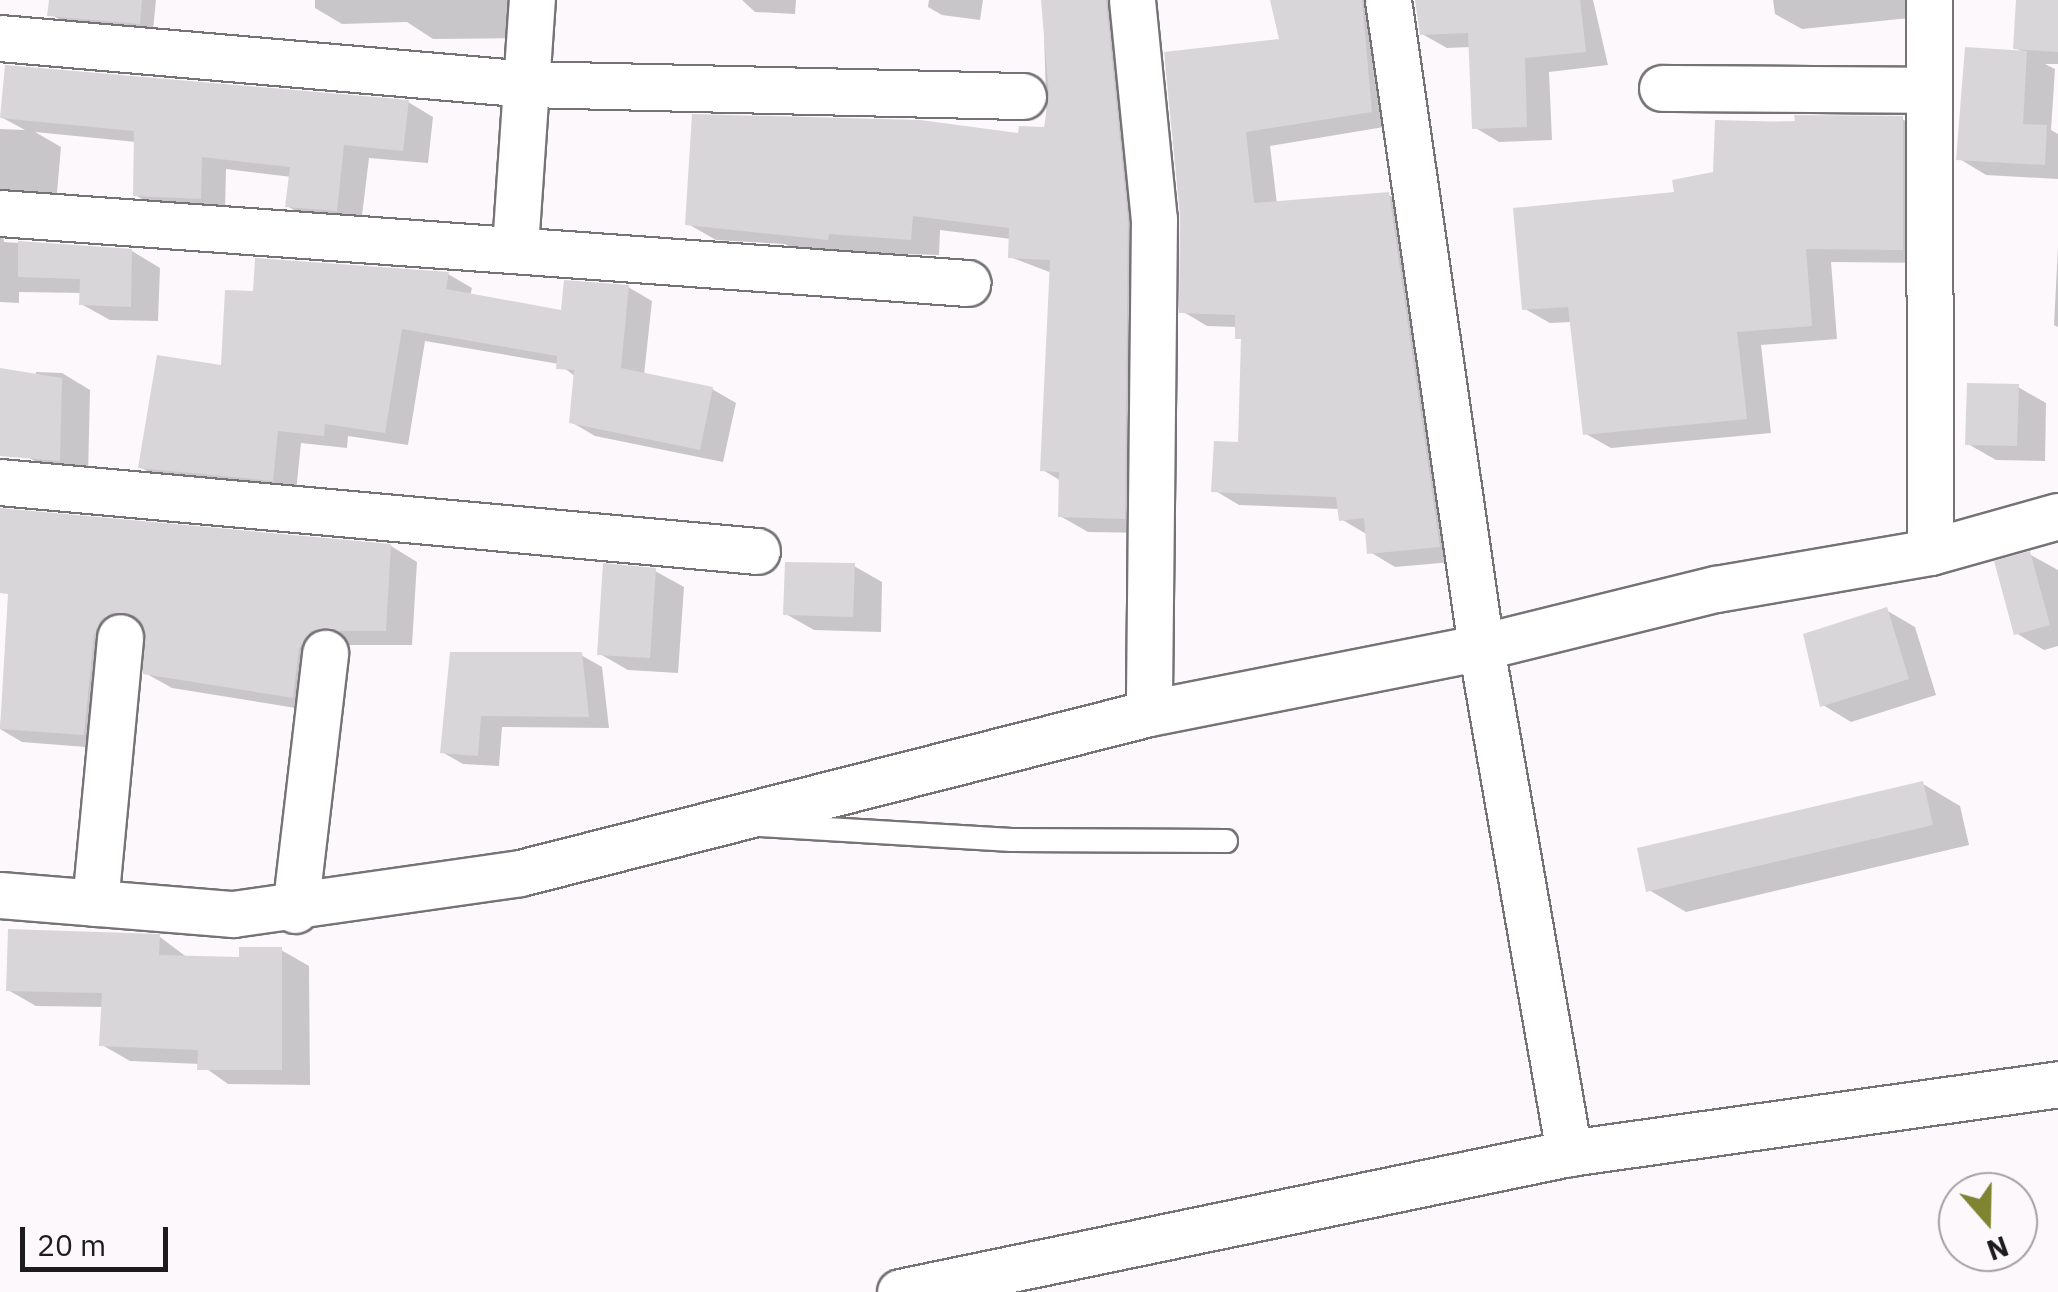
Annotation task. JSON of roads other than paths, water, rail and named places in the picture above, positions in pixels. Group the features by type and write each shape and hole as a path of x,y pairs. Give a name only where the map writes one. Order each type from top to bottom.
{"street":[{"path":"515,247 532,0"},
{"path":"1132,0 1154,219 1149,713"},
{"path":"1388,0 1481,648 1569,1153"},
{"path":"1929,0 1930,552"},
{"path":"0,38 528,84 1023,96"},
{"path":"1662,88 1928,90"},
{"path":"0,213 515,247 967,283"},
{"path":"0,482 757,551"},
{"path":"0,895 233,914 295,910 520,874 1149,713 1481,648 1716,589 1930,552 2058,516"},
{"path":"96,903 120,636"},
{"path":"295,910 326,653"},
{"path":"900,1292 1569,1153 2058,1084"}],"lane":[{"path":"722,823 1012,840 1226,841"}]}
